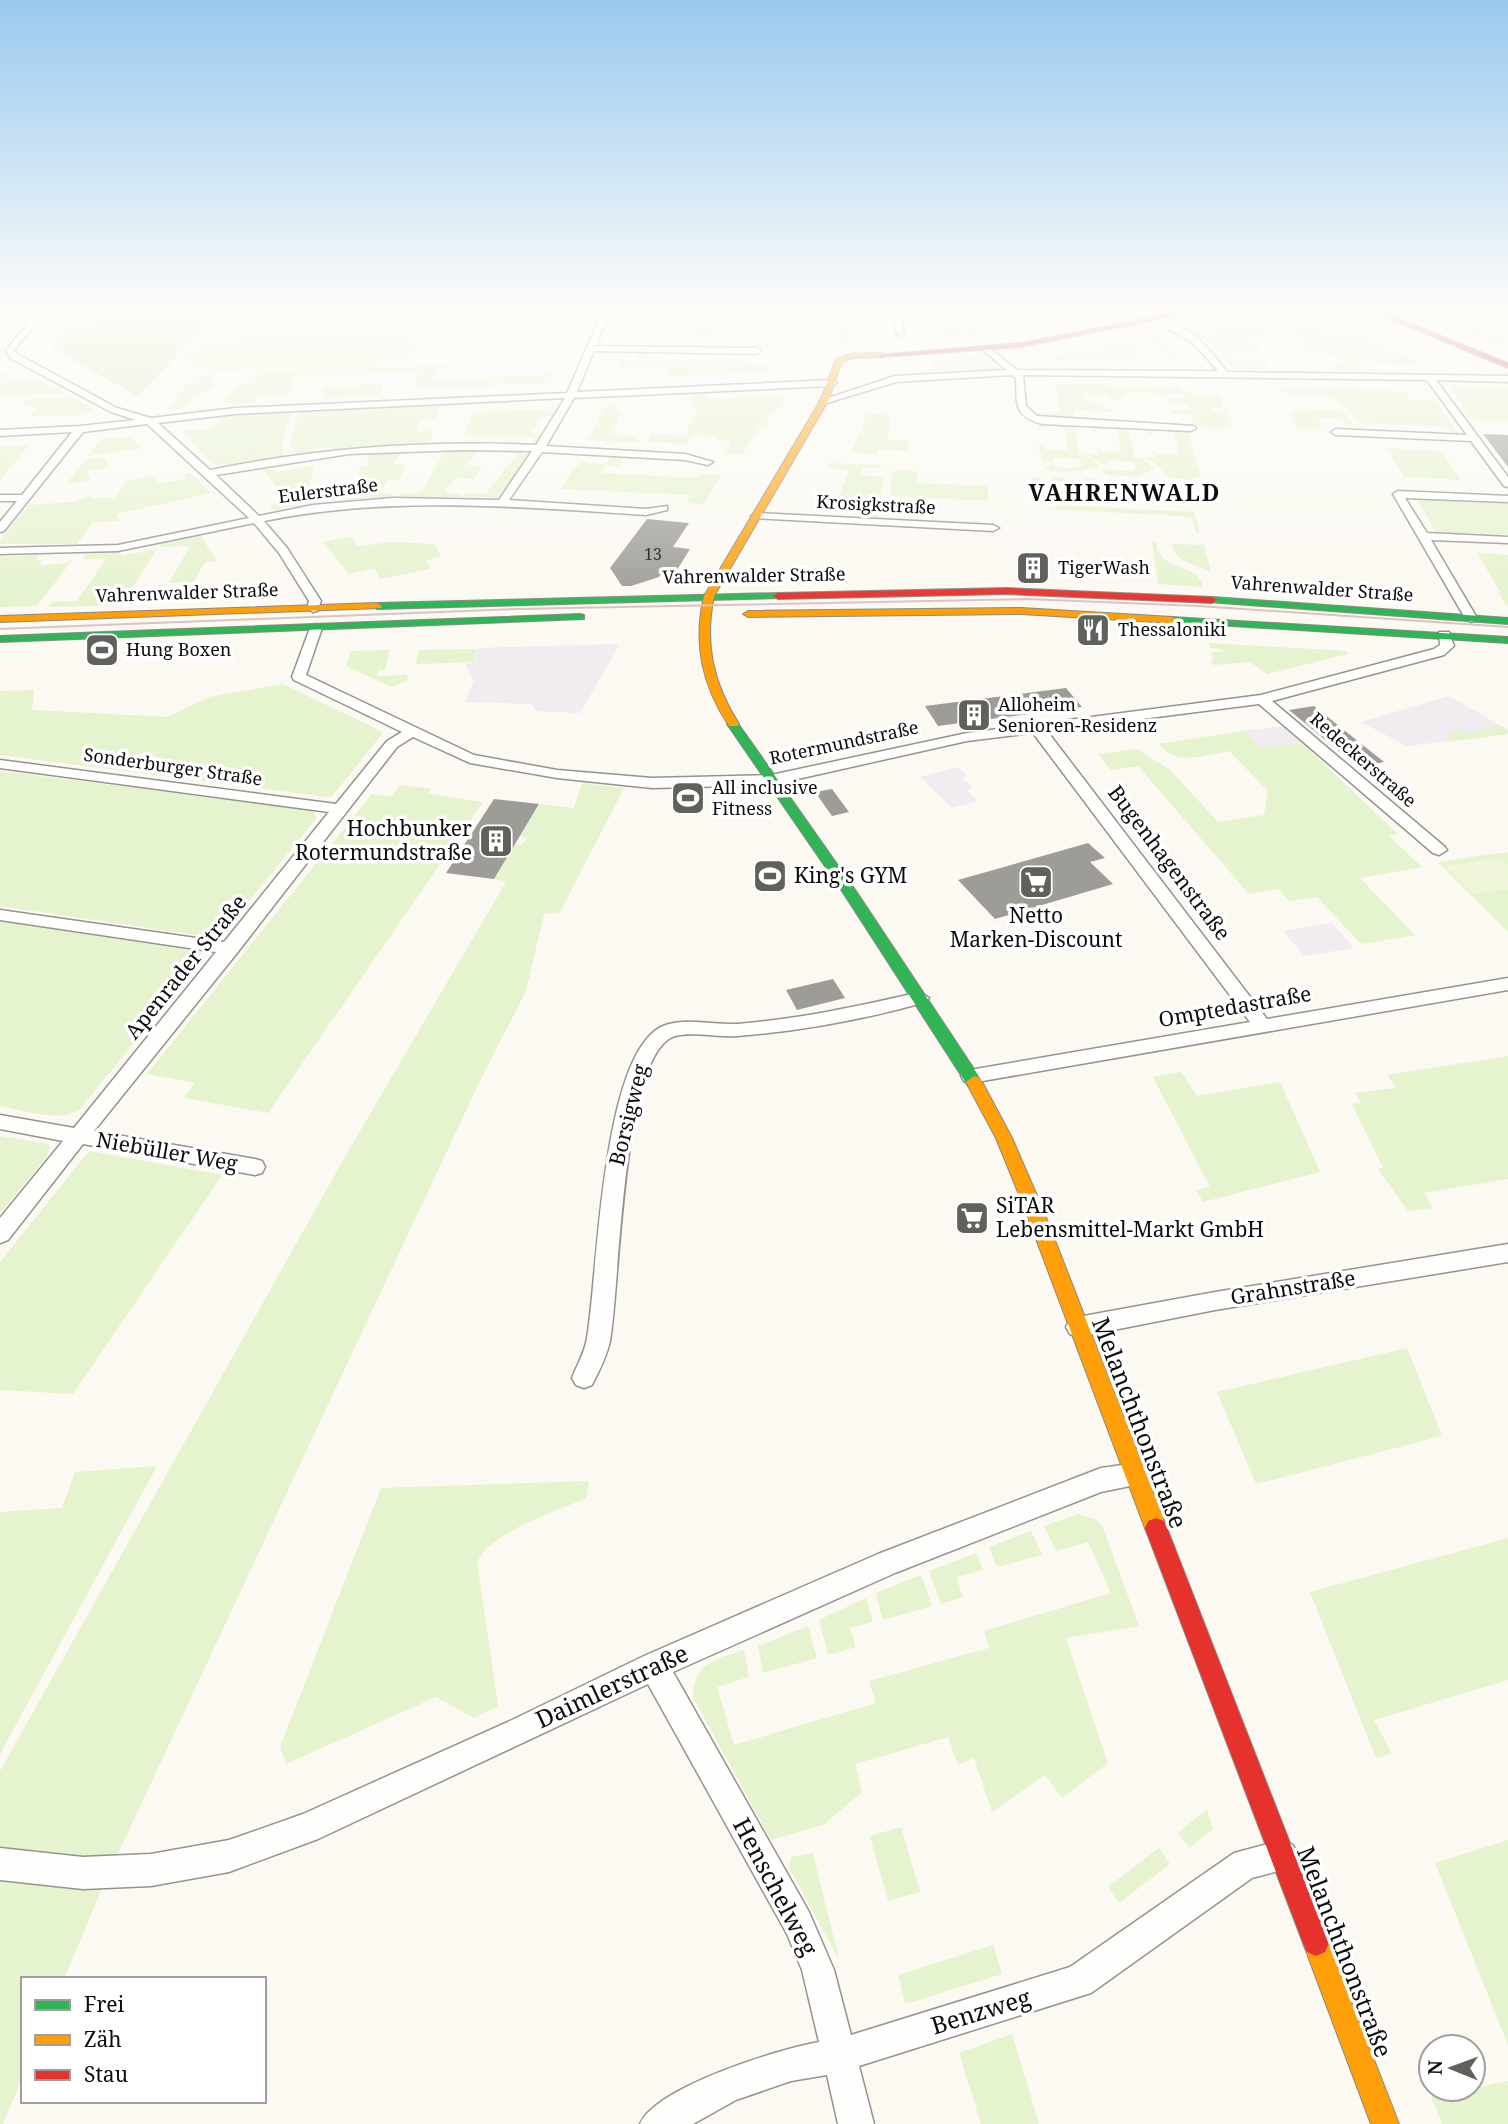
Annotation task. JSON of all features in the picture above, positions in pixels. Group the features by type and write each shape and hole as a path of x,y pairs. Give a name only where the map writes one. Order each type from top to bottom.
{"street":[{"path":"112,409 148,420 258,518 305,580 315,601 313,608"},
{"path":"0,433 80,429 272,409"},
{"path":"502,503 565,409"},
{"name":"Melanchthonstraße","path":"819,409 709,596 703,614 704,665 710,688 971,1076 1013,1161 1385,2124"},
{"path":"1453,409 1508,484"},
{"path":"1023,412 1028,417 1042,421 1191,428"},
{"path":"0,529 80,429"},
{"path":"1336,432 1475,438"},
{"path":"210,473 289,459 435,446 685,457 708,462"},
{"path":"1471,618 1398,494 1508,499"},
{"path":"0,498 26,498"},
{"name":"Eulerstraße","path":"0,551 118,548 258,518 368,502 502,503 646,512 663,508"},
{"name":"Krosigkstraße","path":"757,516 993,528"},
{"path":"1422,536 1508,540"},
{"name":"Vahrenwalder Straße","path":"0,619 709,596 1007,591 1213,600 1508,621"},
{"name":"Vahrenwalder Straße","path":"0,639 315,632 703,614 1021,611 1508,640"},
{"name":"Rotermundstraße","path":"315,632 299,677 470,759 557,774 652,783 771,779 916,747 1262,699 1439,652 1447,646 1444,635"},
{"name":"Redeckerstraße","path":"1262,699 1439,850"},
{"name":"Bugenhagenstraße","path":"1038,729 1262,1025"},
{"name":"Apenrader Straße","path":"0,1234 393,744 412,732"},
{"name":"Sonderburger Straße","path":"0,764 341,809"},
{"path":"0,915 231,949"},
{"name":"Omptedastraße","path":"971,1076 1508,984"},
{"name":"Borsigweg","path":"584,1378 598,1342 616,1169 633,1088 646,1049 654,1038 666,1031 734,1030 813,1021 920,998"},
{"name":"Niebüller Weg","path":"0,1122 255,1167"},
{"name":"Grahnstraße","path":"1078,1327 1215,1301 1508,1253"},
{"name":"Daimlerstraße","path":"0,1864 83,1873 151,1870 229,1856 307,1828 522,1730 654,1666 887,1563 1101,1480 1136,1475"},
{"name":"Henschelweg","path":"654,1666 798,1923 818,1970 856,2124"},
{"name":"Benzweg","path":"658,2124 728,2085 791,2064 841,2055 1079,1981 1245,1864 1282,1856"}],"shaded area":[{"path":"620,644 580,713 536,711 531,704 465,702 474,681 465,664 475,662 478,648"},
{"path":"1449,696 1508,730 1508,734 1407,746 1361,722"},
{"path":"1284,726 1302,743 1261,748 1244,731"},
{"path":"958,767 967,776 962,778 973,788 967,790 978,801 952,808 920,777"},
{"path":"1332,923 1354,948 1304,956 1283,931"}],"green space":[{"path":"93,409 82,415 27,417 37,410"},
{"path":"439,409 436,419 420,420 416,431 434,431 428,445 333,451 331,447 311,449 312,453 296,455 294,447 289,447 299,411"},
{"path":"604,409 616,409 621,414 616,425 612,425 611,434 632,436 641,442 587,440"},
{"path":"779,409 774,410 742,454 726,454 731,441 716,440 717,436 692,435 687,444 647,442 652,434 685,435 697,410"},
{"path":"1060,409 1107,409 1114,412 1074,410 1075,418 1050,417 1035,413 1060,413"},
{"path":"1213,409 1214,412 1226,413 1233,428 1202,428 1194,424 1191,414 1171,414 1171,410"},
{"path":"1308,409 1342,411 1354,426 1347,426 1343,419 1318,418 1322,429 1297,428 1290,414"},
{"path":"1347,409 1441,409 1458,434 1452,434 1447,427 1360,423"},
{"path":"1465,409 1508,409 1508,421 1472,420"},
{"path":"557,411 555,416 542,416 531,433 544,434 536,444 519,445 533,443 536,437 465,436 471,412"},
{"path":"292,412 282,443 284,456 218,466 182,431 212,429 214,424 220,423 223,415"},
{"path":"867,414 891,415 887,440 909,441 908,451 851,453"},
{"path":"1038,424 1074,425 1079,454 1099,465 1098,468 1065,472 1044,469 1052,464 1055,467 1082,468 1080,459 1054,458 1054,462 1043,462 1038,445 1043,445 1044,449 1068,450 1065,427 1042,426 1042,430 1038,430"},
{"path":"1093,426 1128,428 1135,457 1141,457 1154,468 1140,477 1107,475 1102,470 1106,470 1106,467 1109,470 1135,471 1134,462 1108,460 1108,465 1087,455 1098,455 1097,447 1100,451 1121,452 1117,429 1096,428 1097,433 1094,433"},
{"path":"1147,428 1182,430 1188,433 1201,475 1190,480 1170,478 1155,463 1144,458 1154,458 1152,450 1156,454 1179,455 1174,431 1151,430 1152,435 1149,435"},
{"path":"131,437 141,448 88,456 101,439"},
{"path":"29,445 0,480 0,447"},
{"path":"1387,448 1441,451 1461,480 1404,477"},
{"path":"445,450 486,451 476,453 466,465 482,467 473,479 455,478 444,492 462,494 460,497 399,497 400,494 422,492"},
{"path":"500,451 530,454 499,498 462,497 465,494 486,493 518,454"},
{"path":"400,452 394,464 406,465 399,480 387,481 380,493 392,493 390,497 330,501 356,497 360,466 367,465 368,454"},
{"path":"610,457 624,457 619,466 606,465 602,473 698,478 700,474 721,475 704,504 687,503 690,495 561,489 580,462 606,464"},
{"path":"104,458 109,467 87,472 90,480 66,484 86,459"},
{"path":"829,463 878,465 885,468 862,467 860,475 883,477 878,517 874,517 874,510 837,511 840,501 837,501 849,470 827,468"},
{"path":"314,466 309,488 330,486 329,492 296,496 298,505 311,504 274,510 269,506 288,501 263,470 274,469 276,472"},
{"path":"892,472 917,472 916,483 988,486 988,501 895,496 890,494"},
{"path":"190,473 211,493 117,514 120,521 93,522 77,544 0,544 0,540 29,505 73,502 92,495 90,498 114,498 124,485 123,482 151,476 161,484 187,478 184,475"},
{"path":"1031,477 1044,479 1036,481 1038,491 1065,492 1063,482 1055,481 1052,477 1064,477 1065,481 1079,482 1078,487 1084,496 1034,495 1031,493"},
{"path":"1085,478 1099,480 1091,484 1094,494 1122,495 1120,485 1110,484 1109,480 1105,479 1129,483 1133,498 1090,498 1082,487"},
{"path":"1416,497 1508,502 1508,535 1436,532"},
{"path":"1056,505 1194,512 1200,533 1196,533 1192,518 1184,516 1044,509 1055,508"},
{"path":"200,535 217,561 205,562 194,582 169,583 190,546 160,547 162,543"},
{"path":"350,536 358,546 393,542 435,544 441,557 426,560 430,569 380,579 375,568 349,574 323,542"},
{"path":"1152,541 1156,542 1165,559 1194,574 1203,587 1158,584"},
{"path":"1172,544 1204,545 1211,572 1182,560"},
{"path":"157,549 121,605 49,607 52,602 77,601 106,559 83,559 86,554 120,552 122,556"},
{"path":"1477,553 1508,555 1508,606 1498,593 1501,593"},
{"path":"39,555 35,560 42,560 39,565 63,564 73,559 37,606 0,607 0,557"},
{"path":"1209,643 1347,651 1348,654 1267,674 1250,662 1213,665 1209,661 1213,661 1211,652 1224,652 1223,649 1210,648"},
{"path":"477,649 474,662 416,664 419,650"},
{"path":"390,650 385,670 378,670 377,676 408,675 407,680 392,687 346,666 351,651"},
{"path":"283,684 381,731 382,734 333,795 327,797 0,755 0,691 34,690 32,710 168,717 209,697"},
{"path":"1500,725 1508,730 1508,734 1455,741 1447,734 1461,729 1469,734"},
{"path":"1244,731 1261,748 1302,743 1398,834 1389,836 1422,867 1360,878 1415,935 1361,944 1317,897 1289,901 1278,889 1249,894 1138,766 1111,770 1098,754 1137,749 1170,770 1218,822 1264,815 1268,791 1229,751 1191,758 1174,755 1158,744"},
{"path":"0,771 312,810 317,818 224,931 209,937 0,906"},
{"path":"582,783 624,788 560,912 544,914 526,991 478,1085 317,1428 102,1888 65,1977 21,1977 21,2081 3,2124 0,2124 0,1771 346,1155 506,882 494,879 515,844 522,845 527,838 520,836 540,804 574,808"},
{"path":"400,785 431,789 428,794 483,802 268,1113 184,1098 195,1083 147,1074 372,794 391,797"},
{"path":"1507,852 1508,854 1508,932 1438,862"},
{"path":"1500,858 1508,865 1508,889 1473,894 1444,866"},
{"path":"0,921 201,952 202,960 79,1110 51,1116 30,1112 0,1106"},
{"path":"1508,1056 1508,1179 1424,1193 1433,1208 1408,1211 1378,1169 1383,1168 1352,1104 1361,1103 1355,1093 1396,1088 1387,1075"},
{"path":"1181,1072 1197,1096 1280,1082 1320,1172 1203,1202 1196,1190 1210,1187 1153,1077"},
{"path":"0,1136 48,1144 50,1147 47,1156 0,1213"},
{"path":"89,1151 222,1175 73,1394 0,1390 0,1262"},
{"path":"1407,1348 1442,1436 1256,1484 1217,1392"},
{"path":"157,1466 0,1754 0,1512 62,1508 75,1472"},
{"path":"589,1481 586,1498 510,1532 485,1551 477,1562 498,1706 474,1718 436,1697 286,1764 280,1747 381,1488"},
{"path":"1078,1514 1095,1519 1102,1525 1139,1626 1066,1638 1108,1763 1062,1798 1045,1775 992,1812 974,1758 958,1765 948,1737 855,1764 862,1792 823,1825 771,1840 693,1697 697,1677 702,1670 716,1660 744,1650 749,1677 717,1687 734,1745 876,1703 869,1681 989,1648 984,1631 1111,1593 1088,1542 1056,1551 1044,1526"},
{"path":"1031,1531 1042,1555 997,1567 989,1547"},
{"path":"1508,1538 1508,1680 1374,1720 1392,1754 1376,1758 1310,1592"},
{"path":"976,1553 983,1570 956,1577 963,1597 941,1604 929,1571"},
{"path":"921,1575 932,1606 883,1620 876,1593"},
{"path":"866,1598 873,1622 850,1628 856,1647 828,1655 819,1620"},
{"path":"808,1626 817,1658 763,1673 758,1646"},
{"path":"1207,1809 1213,1829 1189,1848 1178,1833"},
{"path":"901,1827 920,1892 888,1901 870,1836"},
{"path":"1508,1840 1508,2045 1435,1863"},
{"path":"1159,1848 1170,1864 1119,1903 1108,1887"},
{"path":"813,1853 839,1959 789,1868 791,1857"},
{"path":"993,1945 1002,1974 905,2004 898,1975"},
{"path":"1012,2034 1039,2124 981,2124 959,2053"},
{"path":"1508,2081 1508,2124 1442,2124 1434,2103 1487,2103 1487,2085"}],"building":[{"path":"1483,434 1508,435 1508,467"},
{"path":"647,519 689,523 673,547 690,549 677,570 665,568 659,577 631,586 622,586 610,568"},
{"name":"Alloheim Senioren-Residenz","path":"1066,688 1082,707 938,726 925,706"},
{"path":"1314,706 1384,762 1358,767 1289,710"},
{"path":"832,789 849,812 832,816 815,792"},
{"name":"Hochbunker Rotermundstraße","path":"494,799 539,804 494,879 446,873"},
{"name":"Netto Marken-Discount","path":"1088,843 1105,858 1090,862 1113,884 995,919 958,880"},
{"path":"833,979 845,998 797,1010 786,990"}],"tram line":[{"path":"0,629 516,609 1028,599 1199,606 1508,627"}],"traffic: fast":[{"path":"377,606 778,596"},
{"path":"1212,600 1508,621"},
{"path":"0,639 580,617"},
{"path":"1172,620 1508,640"},
{"path":"733,724 849,891 974,1082"}],"traffic: slow":[{"path":"733,724 716,694 706,663 703,630 709,596 819,409"},
{"path":"0,619 377,606"},
{"path":"748,614 1021,611 1172,620"},
{"path":"974,1082 1004,1138 1033,1207 1156,1528"},
{"path":"1316,1943 1385,2124"}],"traffic: jam":[{"path":"778,596 1007,591 1212,600"},
{"path":"1156,1528 1316,1943"}],"place":[{"name":"TigerWash","path":"1033,568"},
{"name":"Thessaloniki","path":"1093,630"},
{"name":"Hung Boxen","path":"102,650"},
{"name":"Alloheim Senioren-Residenz","path":"974,715"},
{"name":"All inclusive Fitness","path":"688,798"},
{"name":"Hochbunker Rotermundstraße","path":"496,841"},
{"name":"King's GYM","path":"770,876"},
{"name":"Netto Marken-Discount","path":"1036,882"},
{"name":"SiTAR Lebensmittel-Markt GmbH","path":"972,1218"}],"district":[{"name":"VAHRENWALD","path":"1125,493"}]}
